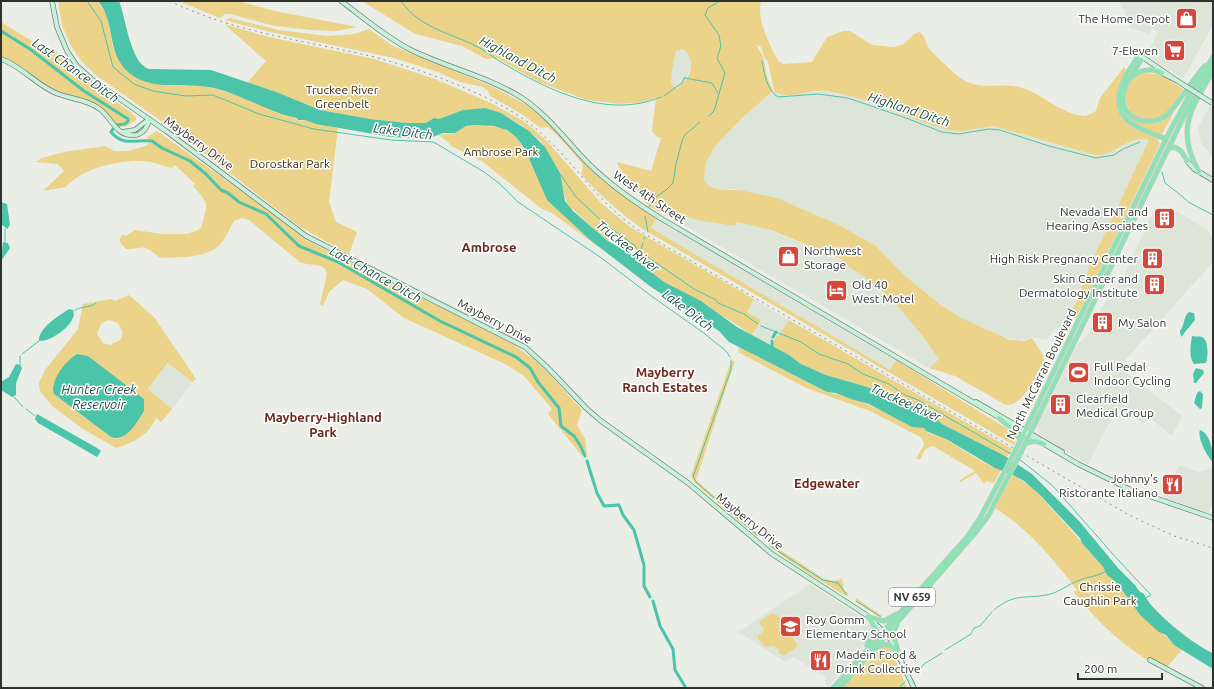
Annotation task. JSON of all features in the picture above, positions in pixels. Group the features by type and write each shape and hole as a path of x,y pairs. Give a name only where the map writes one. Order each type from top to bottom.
{"main road":[{"name":"Mayberry Drive","path":"52,1 55,20 62,41 77,66 94,81 149,119 306,236 525,348 547,367 601,422 688,483 772,554 868,616 884,632 898,654 914,688"},
{"name":"West 4th Street","path":"341,1 402,45 499,86 522,98 548,119 600,174 629,198 940,384 999,418 1025,431"},
{"path":"1140,58 1127,83 1123,98 1128,112 1140,121 1155,121 1168,113 1195,76 1213,57"},
{"name":"North McCarran Boulevard","path":"900,615 967,537 980,518 1015,453 1020,439 1166,139 1186,100 1213,57"},
{"path":"1140,58 1121,85 1118,97 1120,108 1127,119 1135,126 1166,139"},
{"path":"1140,58 1212,103"},
{"path":"1,59 11,63 28,77 55,92 96,106 122,132 131,136 141,133 147,128 149,119"},
{"name":"North McCarran Boulevard","path":"900,615 970,540 985,520 1020,453 1027,443 1193,98 1213,65"},
{"path":"1127,83 1134,75 1142,71 1154,70 1176,80"},
{"path":"1199,172 1188,148 1186,127 1189,116 1213,71"},
{"path":"1165,155 1169,149 1175,147 1182,152 1192,168 1213,180"},
{"path":"1067,344 1073,346"},
{"name":"West 4th Street","path":"940,384 1025,431 1086,468"},
{"path":"999,418 1017,433 1020,439"},
{"name":"West 4th Street","path":"1030,434 1044,444 1086,468 1129,489 1213,518"},
{"path":"1027,443 1035,441 1044,444"},
{"path":"868,616 884,621 900,615"},
{"path":"898,654 893,632 900,615"},
{"name":"NV 659","path":"834,687 858,659 900,615"},
{"path":"858,659 876,631 868,616"},
{"name":"NV 659","path":"840,688 862,662 884,632"},
{"path":"862,662 882,644 890,645 898,654"},
{"path":"1150,660 1202,688"}],"shaded area":[{"path":"1119,1 1213,1 1213,25 1183,79 1147,56 1158,31 1151,29 1148,37 1146,33 1130,28 1125,12"},
{"path":"684,49 691,57 692,66 684,83 677,89 671,83 671,70 676,51"},
{"path":"774,91 779,94 787,95 825,91 860,99 923,121 970,129 993,126 1077,150 1116,150 1142,137 1149,140 1091,263 1076,303 1063,328 1055,328 1047,340 1034,337 1019,341 1000,336 968,322 952,313 904,275 876,246 839,225 777,198 735,189 720,190 711,187 705,182 704,178 706,163 715,146 740,120"},
{"path":"1210,106 1213,109 1213,158 1201,143 1198,127"},
{"path":"1156,208 1170,209 1179,212 1208,231 1213,237 1213,262 1119,367 1182,416 1172,436 1149,417 1143,424 1121,407 1108,425 1088,465 1039,434 1037,427 1077,345 1087,335 1102,307 1125,274"},
{"path":"667,210 683,215 745,223 762,227 843,261 842,263 864,275 906,315 939,359 929,368 665,214"},
{"path":"656,219 896,361 890,370 651,228"},
{"path":"754,299 789,320 779,336 775,338 773,347 752,335 761,320 747,312"},
{"path":"169,363 192,382 172,409 148,389"},
{"path":"1179,465 1197,472 1205,471 1213,466 1213,502 1209,513 1163,498"},
{"name":"Roy Gomm Elementary School","path":"810,584 858,615 874,629 873,634 828,687 824,681 827,678 794,657 785,662 738,632"}],"green space":[{"name":"Dorostkar Park","path":"58,1 98,1 107,15 113,48 149,82 172,86 197,85 213,88 243,97 301,121 305,120 338,128 329,202 336,222 357,232 349,254 300,227 171,128 97,76 83,63 71,46 62,25"},
{"path":"179,1 238,1 275,11 357,27 336,31 274,26 230,14 225,14 220,18"},
{"path":"362,1 761,1 760,16 762,24 778,61 783,64 812,62 827,37 843,31 850,31 872,45 894,47 904,44 914,34 919,32 924,37 928,47 933,53 966,82 981,85 1019,87 1036,94 1068,112 1086,116 1096,111 1100,98 1124,67 1127,71 1118,94 1119,109 1122,116 1127,123 1134,128 1157,138 1160,144 1076,318 1067,319 1076,303 1091,263 1149,140 1136,140 1109,152 1095,155 993,126 961,131 948,130 872,103 841,94 819,91 792,95 780,94 774,91 768,62 761,47 756,45 763,56 767,77 773,91 740,120 715,146 706,163 704,178 705,182 711,187 720,190 740,190 777,198 839,225 876,246 904,275 941,305 961,318 1010,340 1024,341 1032,338 1043,355 1044,360 1024,395 1012,404 1006,405 955,376 929,368 939,359 919,331 884,293 857,272 842,263 843,260 771,230 737,222 735,226 697,220 667,210 665,214 650,207 639,196 640,194 630,183 617,164 618,162 651,171 661,138 656,136 652,131 656,98 643,102 621,104 586,100 539,82 497,58 486,59 462,46 415,34","holes":["684,49 688,55 691,70 686,80 677,89 671,83 676,51"]},
{"path":"230,18 278,30 328,36 355,34 369,29 393,46 491,86 527,105 541,116 597,176 656,219 651,228 890,370 896,360 1014,433 1017,438 1014,445 641,228 595,189 581,174 583,167 581,162 548,127 541,128 520,113 490,96 488,91 483,87 460,82 438,72 394,58 270,32 224,20"},
{"path":"1,22 40,46 54,49 78,75 129,111 136,117 136,120 127,126 120,127 98,105 57,91 16,64 1,57"},
{"name":"Truckee River Greenbelt","path":"224,24 269,37 374,59 435,79 493,104 525,122 546,140 601,203 630,227 754,299 747,312 761,320 752,335 715,312 707,305 664,282 641,264 634,256 636,251 620,237 610,234 608,241 568,205 561,184 560,173 541,141 520,124 501,113 485,108 463,110 439,119 434,118 427,123 407,123 370,119 320,110 279,93 247,83 266,61"},
{"path":"1146,73 1162,75 1183,89 1168,112 1153,120 1142,120 1134,115 1128,107 1125,97 1127,87 1134,78"},
{"path":"1182,97 1161,136 1131,120 1122,109 1120,102 1122,102 1137,121 1144,123 1157,120 1168,112"},
{"name":"Ambrose Park","path":"474,125 501,127 516,137 531,159 547,200 589,239 612,257 552,213 542,209 483,162 451,146 438,135 455,133 466,126"},
{"path":"157,131 262,206 306,240 510,342 540,364 582,410 577,425 585,439 587,455 582,456 548,414 552,409 524,376 505,364 404,318 367,289 343,280 329,292 323,306 320,304 327,274 325,269 321,266 301,263 249,220 242,218 234,221 217,248 202,254 184,257 160,258 147,248 126,249 120,242 120,239 122,235 126,236 135,230 162,234 187,234 201,228 206,203 193,186 195,184 175,165 172,168 151,162 141,161 117,163 94,169 83,174 73,180 66,187 43,191 64,171 58,164 35,162 42,158 64,152 105,146 114,151 127,151 146,146 149,143 147,137"},
{"path":"129,295 154,317 196,379 192,382 168,363 148,389 172,409 161,422 156,418 145,434 140,438 116,448 83,429 52,406 40,391 39,383 45,370 78,329 83,304 112,299 115,301","holes":["108,320 118,323 123,333 120,340 110,345 103,343 97,334 101,324","77,354 144,399 144,411 123,437 115,439 111,437 54,394 53,384 72,358"]},
{"path":"789,320 1012,449 1007,457 942,424 936,418 918,407 898,401 864,386 826,375 801,364 789,355 773,347 775,338 779,335"},
{"path":"740,346 758,357 827,392 860,401 912,426 923,427 928,433 943,438 980,460 1001,470 994,483 986,481 984,484 976,473 960,482 960,480 975,471 933,446 925,449 920,460 916,458 924,445 922,438 870,411 806,388 738,352"},
{"path":"731,361 735,361 696,480 760,536 756,536 694,482 691,475"},
{"name":"Chrissie Caughlin Park","path":"1013,475 1034,489 1105,568 1107,575 1117,583 1140,615 1182,650 1164,670 1126,645 1104,626 1074,592 1077,590 1039,545 1018,525 995,508"},
{"path":"767,541 824,579 833,581 842,579 844,590 849,594 844,595 802,569 770,546"},
{"path":"856,598 882,616 878,616 856,602"},
{"path":"772,613 779,616 798,646 783,656 779,653 779,649 773,646 765,647 757,637 764,630 759,622"},
{"path":"883,646 888,646 892,652 907,688 843,688"}],"water":[{"path":"98,1 119,1 133,49 137,58 149,69 211,70 279,93 320,110 370,119 407,123 426,123 434,118 439,119 463,110 485,108 501,113 529,131 545,147 560,173 565,201 573,211 608,241 636,257 641,264 664,282 701,301 737,327 789,355 801,364 826,375 864,386 886,394 898,401 918,407 936,418 942,424 1005,456 1032,474 1079,521 1118,568 1139,591 1144,594 1154,609 1185,636 1213,653 1213,669 1174,645 1166,635 1159,632 1140,615 1117,583 1107,575 1104,568 1082,543 1080,538 1039,494 1024,481 995,468 946,439 926,431 924,428 912,427 869,404 836,393 827,392 729,342 719,331 651,287 589,239 547,200 525,149 516,137 507,130 494,126 474,125 466,126 455,133 443,133 430,138 391,137 316,124 305,120 298,120 297,118 276,112 214,88 203,86 155,84 144,81 133,76 124,68 119,60 115,51 107,17"},
{"path":"1,202 7,204 10,225 7,229 1,224"},
{"path":"3,242 8,243 10,248 1,261"},
{"path":"69,309 73,310 74,315 69,324 50,339 39,341 42,331 55,318"},
{"path":"1189,312 1194,313 1195,320 1181,337 1180,331"},
{"path":"1192,336 1202,337 1206,341 1206,363 1194,364 1192,361 1190,350"},
{"name":"Hunter Creek Reservoir","path":"77,354 88,356 144,399 144,411 138,421 122,437 111,437 54,394 53,389 56,378 68,361"},
{"path":"16,364 20,365 22,368 16,383 16,395 12,397 1,390 1,382 9,377"},
{"path":"1196,368 1203,370 1204,373 1196,383 1194,383 1193,374"},
{"path":"1200,391 1203,394 1202,408 1200,409 1194,403 1197,393"},
{"path":"37,414 101,451 97,457 38,423 35,419"},
{"path":"1200,430 1209,439 1212,461 1201,442 1199,433"}],"waterway":[{"name":"Lake Ditch","path":"87,1 101,21 113,67 134,84 153,91 186,96 213,95 259,114 314,129 391,140 433,142 484,172 500,184 518,202 600,257 705,334 726,351 730,357"},
{"name":"Highland Ditch","path":"401,1 408,10 426,24 478,47 502,63 561,93 601,104 621,105 641,103 661,97"},
{"name":"Highland Ditch","path":"709,116 714,111 725,73 717,58 721,46 719,35 705,15 708,8 720,1"},
{"name":"Last Chance Ditch","path":"1,31 30,49 84,91 128,119 125,124 117,125"},
{"name":"Highland Ditch","path":"762,61 769,86 778,97 818,94 848,98 942,132 958,134 989,129 1000,130 1049,146 1096,158 1114,155 1123,149 1140,142"},
{"name":"Highland Ditch","path":"664,96 682,83 685,77"},
{"path":"685,78 712,83 718,93"},
{"path":"649,207 657,196 673,183 682,141 685,135 700,122"},
{"name":"Last Chance Ditch","path":"113,129 111,132 120,139 125,141 152,141 162,148 190,161 206,174 221,190 228,193 239,202 266,214 299,246 338,262 440,321 516,357 530,368 538,382 559,408 561,426 574,436 585,456"},
{"name":"Highland Ditch","path":"1162,172 1165,183 1190,203 1213,215"},
{"name":"Truckee River","path":"560,174 576,197 606,225 634,245 639,251 694,289 716,300 718,303 744,314 758,324"},
{"path":"645,216 648,232"},
{"path":"5,229 5,242"},
{"name":"Truckee River","path":"638,258 643,243"},
{"path":"74,311 96,303"},
{"name":"Truckee River","path":"761,326 801,342 819,354 848,364 863,374 889,384 903,394 918,400 1011,454"},
{"path":"773,337 776,332"},
{"path":"22,354 39,341"},
{"path":"772,341 772,349"},
{"path":"20,356 20,365"},
{"name":"Lake Ditch","path":"731,360 731,369 693,477 697,483 756,534"},
{"path":"14,397 23,407"},
{"path":"26,409 35,416"},
{"path":"1019,459 1053,486 1151,595 1146,598"},
{"name":"Last Chance Ditch","path":"587,461 597,493 604,506 619,505 623,515 634,530 644,565 644,586 650,597"},
{"name":"Lake Ditch","path":"770,546 823,580 838,583 847,595"},
{"path":"994,610 1007,601 1051,594 1083,579 1106,571"},
{"name":"Last Chance Ditch","path":"653,601 660,626 673,649 675,670 686,688"},
{"name":"Lake Ditch","path":"856,601 881,617"},
{"path":"945,650 971,634 974,628 980,626 992,612"},
{"path":"916,674 924,664 942,653"},
{"path":"899,688 905,682"}],"railway":[{"path":"170,1 194,12 243,28 400,64 444,79 473,91 494,102 516,114 536,129 555,147 601,198 643,233 1129,515 1174,536 1213,548"}],"place":[{"name":"The Home Depot","path":"1186,18"},
{"name":"7-Eleven","path":"1174,50"},
{"name":"Nevada ENT and Hearing Associates","path":"1164,218"},
{"name":"Northwest Storage","path":"788,257"},
{"name":"High Risk Pregnancy Center","path":"1153,258"},
{"name":"Skin Cancer and Dermatology Institute","path":"1154,285"},
{"name":"Old 40 West Motel","path":"836,291"},
{"name":"My Salon","path":"1103,322"},
{"name":"Full Pedal Indoor Cycling","path":"1079,373"},
{"name":"Clearfield Medical Group","path":"1061,405"},
{"name":"Johnny's Ristorante Italiano","path":"1173,485"},
{"name":"Roy Gomm Elementary School","path":"791,626"},
{"name":"Madein Food & Drink Collective","path":"821,661"}],"district":[{"name":"Ambrose","path":"489,247"},
{"name":"Mayberry Ranch Estates","path":"665,380"},
{"name":"Mayberry-Highland Park","path":"323,424"},
{"name":"Edgewater","path":"827,483"}]}
